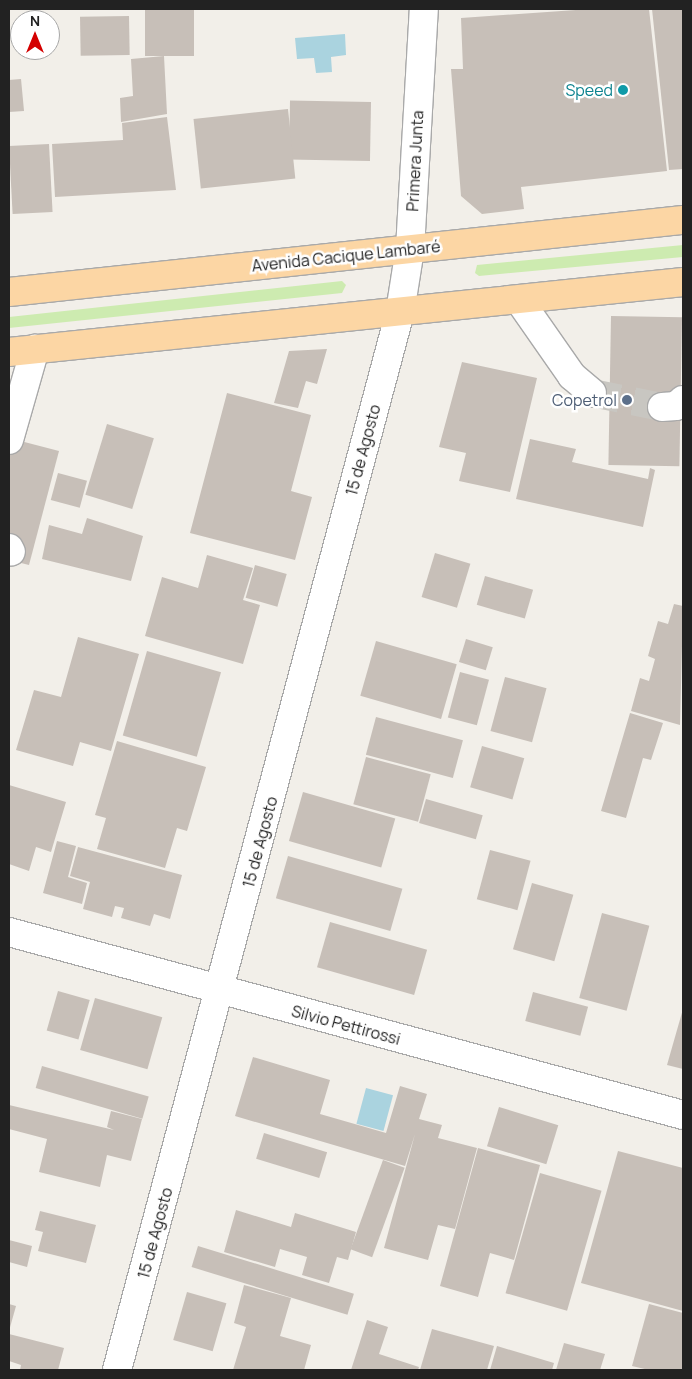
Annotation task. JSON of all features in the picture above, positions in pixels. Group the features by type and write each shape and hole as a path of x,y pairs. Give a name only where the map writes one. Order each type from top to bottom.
{"main road":[{"name":"Avenida Cacique Lambaré","path":"9,292 683,220"},
{"path":"9,352 683,282"}],"street":[{"name":"Primera Junta","path":"400,312 410,249 424,9"},
{"path":"519,300 572,376 592,393"},
{"name":"15 de Agosto","path":"117,1370 221,991 400,312"},
{"path":"9,440 36,349"},
{"name":"Silvio Pettirossi","path":"9,932 683,1115"}],"green space":[{"path":"683,245 683,257 479,276 475,273 477,265"},
{"path":"342,281 346,285 342,293 9,328 9,317"}],"water":[{"path":"345,34 346,55 331,57 332,72 316,73 314,58 297,59 295,38"},
{"path":"366,1088 393,1095 383,1131 356,1124"}],"building":[{"path":"145,9 194,9 194,56 145,56"},
{"path":"590,9 649,9 667,171 521,187 524,209 482,214 461,196 451,69 463,69 461,18"},
{"path":"652,9 683,9 683,169 669,170"},
{"path":"129,16 130,55 81,56 80,17"},
{"path":"164,56 167,114 121,122 120,98 133,96 131,59"},
{"path":"21,79 24,111 9,112 9,80"},
{"path":"290,101 371,102 370,161 289,160"},
{"path":"288,109 295,179 201,189 194,119"},
{"path":"167,117 176,190 55,197 52,144 123,140 122,123"},
{"path":"49,144 53,212 13,214 9,146"},
{"name":"Copetrol","path":"611,316 682,317 679,466 608,465"},
{"path":"327,349 317,384 306,381 298,408 274,403 289,351"},
{"path":"462,362 537,378 510,492 459,481 466,453 439,447"},
{"path":"227,393 311,415 291,491 312,497 295,560 190,533"},
{"path":"107,424 154,438 132,509 85,495"},
{"path":"9,438 59,451 29,565 9,560"},
{"path":"530,439 576,449 572,462 648,479 650,468 655,470 643,527 516,499"},
{"path":"58,473 87,481 80,508 51,500"},
{"path":"87,518 143,536 131,581 42,559 49,525 82,534"},
{"path":"435,553 470,564 457,608 422,597"},
{"path":"207,555 253,568 243,600 260,605 243,664 145,636 162,577 198,588"},
{"path":"255,565 287,574 277,607 246,598"},
{"path":"485,576 533,590 525,619 477,605"},
{"path":"674,604 683,606 680,725 631,711 640,678 649,681 655,659 648,656 658,621 668,624"},
{"path":"78,637 139,654 111,751 80,742 73,766 16,750 34,690 61,697"},
{"path":"466,639 493,647 486,670 459,662"},
{"path":"376,641 457,664 441,719 360,696"},
{"path":"147,651 221,672 197,757 123,736"},
{"path":"460,672 489,680 477,725 448,717"},
{"path":"505,677 547,688 532,742 491,731"},
{"path":"630,713 663,723 651,760 643,758 626,818 601,811"},
{"path":"376,717 463,740 453,778 366,755"},
{"path":"117,741 206,767 187,831 177,828 165,868 97,849 106,818 95,815"},
{"path":"482,746 524,758 512,799 470,787"},
{"path":"366,757 431,774 418,822 353,804"},
{"path":"9,785 66,802 51,852 36,847 29,871 9,864"},
{"path":"303,792 395,818 381,867 289,841"},
{"path":"426,799 483,815 476,839 419,823"},
{"path":"57,841 76,846 68,877 87,883 82,904 43,893"},
{"path":"78,847 182,875 170,919 154,914 150,926 121,918 124,908 115,906 112,917 83,909 90,882 70,876"},
{"path":"490,850 531,861 517,910 477,899"},
{"path":"288,856 402,889 390,931 276,898"},
{"path":"532,883 573,895 554,961 513,949"},
{"path":"602,913 649,926 627,1011 579,998"},
{"path":"330,922 427,950 414,995 317,967"},
{"path":"58,991 90,1000 78,1040 47,1030"},
{"path":"533,992 588,1007 580,1036 525,1021"},
{"path":"95,998 162,1017 147,1069 80,1050"},
{"path":"683,1009 683,1069 667,1065"},
{"path":"253,1057 330,1080 320,1114 386,1133 400,1086 427,1094 419,1119 442,1125 438,1138 477,1148 455,1229 438,1225 428,1260 384,1248 415,1134 405,1166 235,1116"},
{"path":"42,1066 149,1097 142,1119 36,1088"},
{"path":"9,1105 114,1130 107,1127 111,1111 142,1119 131,1161 107,1155 100,1187 39,1172 47,1139 9,1129"},
{"path":"499,1107 558,1125 546,1164 487,1146"},
{"path":"264,1133 327,1152 319,1178 256,1159"},
{"path":"478,1148 540,1165 514,1260 490,1253 478,1297 440,1286"},
{"path":"618,1151 683,1168 683,1311 581,1283"},
{"path":"383,1160 405,1168 372,1257 351,1249"},
{"path":"540,1173 602,1191 567,1311 506,1293"},
{"path":"236,1210 291,1227 295,1213 356,1232 348,1260 337,1257 329,1283 302,1275 307,1257 280,1249 275,1267 224,1252"},
{"path":"40,1211 96,1225 86,1263 38,1251 43,1232 35,1230"},
{"path":"9,1240 32,1246 27,1267 9,1262"},
{"path":"198,1246 354,1294 347,1315 192,1267"},
{"path":"244,1285 291,1298 280,1336 311,1345 304,1370 233,1370 246,1327 234,1323"},
{"path":"187,1292 226,1303 213,1351 173,1340"},
{"path":"9,1304 16,1306 9,1331"},
{"path":"649,1304 683,1313 683,1370 649,1370 632,1366"},
{"path":"367,1320 388,1327 379,1354 419,1367 418,1370 351,1370"},
{"path":"432,1329 494,1346 487,1370 420,1370"},
{"path":"9,1334 64,1348 58,1370 20,1370 21,1365 9,1361"},
{"path":"564,1343 605,1354 600,1370 556,1370"},
{"path":"497,1346 554,1363 552,1370 490,1370"}],"tunnel":[{"path":"592,393 662,407"}],"place":[{"name":"Speed","path":"623,90"},
{"name":"Copetrol","path":"627,400"}]}
